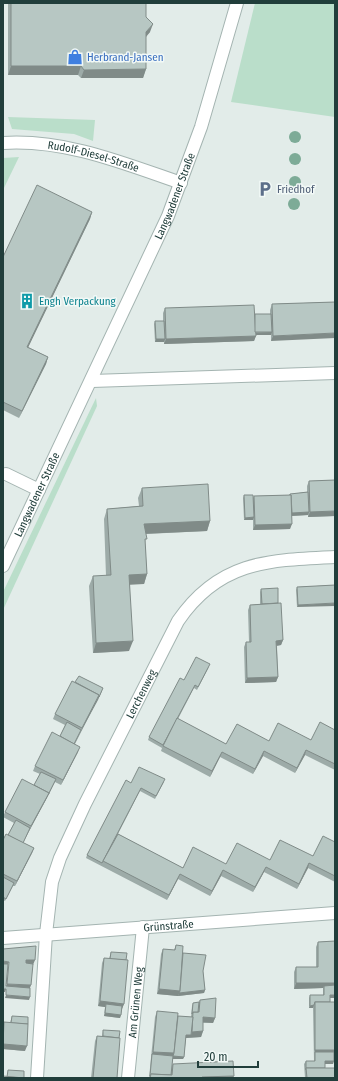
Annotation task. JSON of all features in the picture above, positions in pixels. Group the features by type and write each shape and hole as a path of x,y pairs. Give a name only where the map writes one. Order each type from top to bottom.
{"street":[{"name":"Langwadener Straße","path":"3,566 92,381 162,230 181,183 207,110 236,3"},
{"name":"Rudolf-Diesel-Straße","path":"3,143 17,142 61,146 105,158 181,183"},
{"path":"92,381 335,373"},
{"path":"6,474 39,490"},
{"name":"Lerchenweg","path":"46,934 52,882 60,858 118,737 186,608 211,584 240,568 270,561 335,557"},
{"name":"Grünstraße","path":"3,938 335,913"},
{"name":"Am Grünen Weg","path":"128,1078 142,927"},
{"path":"37,1078 46,934"}],"green space":[{"path":"255,3 335,3 335,117 231,102"},
{"path":"8,117 95,120 93,141 74,134 12,129"},
{"path":"19,157 3,190 3,158"},
{"path":"96,398 97,406 3,610 3,592"}],"building":[{"name":"Herbrand-Jansen","path":"11,3 146,3 146,17 153,24 146,32 146,69 84,70 81,66 11,66"},
{"name":"Engh Verpackung","path":"37,185 92,212 27,347 48,357 22,411 3,402 3,257"},
{"path":"335,302 335,333 273,336 272,304"},
{"path":"254,305 256,336 166,339 165,308"},
{"path":"255,314 271,314 272,332 255,332"},
{"path":"155,321 164,321 165,339 156,339"},
{"path":"335,480 335,511 310,512 309,481"},
{"path":"208,484 210,521 144,524 147,539 145,539 147,574 129,575 133,641 96,643 93,576 111,575 107,509 143,506 142,488"},
{"path":"308,492 309,512 292,513 290,494"},
{"path":"244,495 253,495 254,517 245,518"},
{"path":"291,495 292,524 255,525 254,496"},
{"path":"335,585 335,603 298,605 297,587"},
{"path":"278,588 278,603 262,604 261,589"},
{"path":"281,603 283,640 276,641 278,677 247,678 246,642 251,642 250,605"},
{"path":"196,657 210,664 198,687 195,685 163,745 149,737 180,678 184,680"},
{"path":"79,676 103,688 99,697 99,695 75,682"},
{"path":"72,681 99,695 82,728 55,714"},
{"path":"177,718 226,744 237,724 269,741 278,723 311,740 320,722 335,730 335,764 306,750 297,768 264,751 255,769 222,752 212,771 163,746"},
{"path":"67,722 81,730 74,744 60,736"},
{"path":"52,732 80,747 63,780 35,766"},
{"path":"139,767 165,779 156,796 141,788 102,863 87,855 126,780 131,783"},
{"path":"41,772 56,779 49,793 34,785"},
{"path":"22,779 49,793 31,826 5,812"},
{"path":"16,820 30,828 23,843 8,835"},
{"path":"6,834 34,848 17,881 3,874 3,840"},
{"path":"118,834 183,868 193,847 226,864 237,843 270,860 280,840 313,856 323,836 335,842 335,876 309,863 299,884 266,867 255,887 223,870 212,891 180,874 169,895 103,861"},
{"path":"3,877 14,883 6,899 3,897"},
{"path":"335,941 335,983 296,983 296,967 318,967 318,942"},
{"path":"176,945 183,946 180,991 159,989 163,949 175,950"},
{"path":"36,946 35,960 26,960 26,963 33,964 31,985 7,984 9,962 3,961 3,949"},
{"path":"111,952 127,953 126,960 110,959"},
{"path":"183,953 206,955 203,971 205,990 179,993"},
{"path":"104,958 128,960 124,1004 100,1001"},
{"path":"3,964 8,964 6,986 30,988 30,997 6,995 6,989 3,989"},
{"path":"335,985 335,995 330,995 330,1002 315,1002 314,1005 310,1006 310,995 324,995 324,986"},
{"path":"216,998 215,1018 203,1017 203,1031 192,1032 193,1012 199,1012 200,1000"},
{"path":"199,1002 198,1012 193,1012 192,1014 193,1003"},
{"path":"315,1002 335,1002 335,1050 315,1050"},
{"path":"106,1004 122,1006 121,1015 105,1013"},
{"path":"157,1011 178,1013 174,1053 153,1052"},
{"path":"12,1016 28,1017 28,1024 11,1023"},
{"path":"178,1016 193,1017 191,1035 186,1035 184,1057 173,1056"},
{"path":"4,1022 28,1024 27,1046 3,1044"},
{"path":"103,1030 120,1031 119,1038 103,1036"},
{"path":"97,1036 120,1038 117,1078 93,1078"},
{"path":"315,1052 334,1052 334,1061 325,1061 325,1068 306,1068 306,1061 315,1061"},
{"path":"152,1054 173,1056 171,1075 151,1074 150,1076"},
{"path":"233,1061 234,1076 202,1078 150,1078 151,1074 172,1075 173,1064"},
{"path":"306,1068 335,1068 335,1078 307,1078"},
{"path":"8,1070 24,1071 24,1078 7,1077"},
{"path":"3,1076 24,1078 3,1078"}],"place":[{"name":"Herbrand-Jansen","path":"75,57"},
{"name":"Friedhof","path":"265,189"},
{"name":"Engh Verpackung","path":"27,301"}]}
